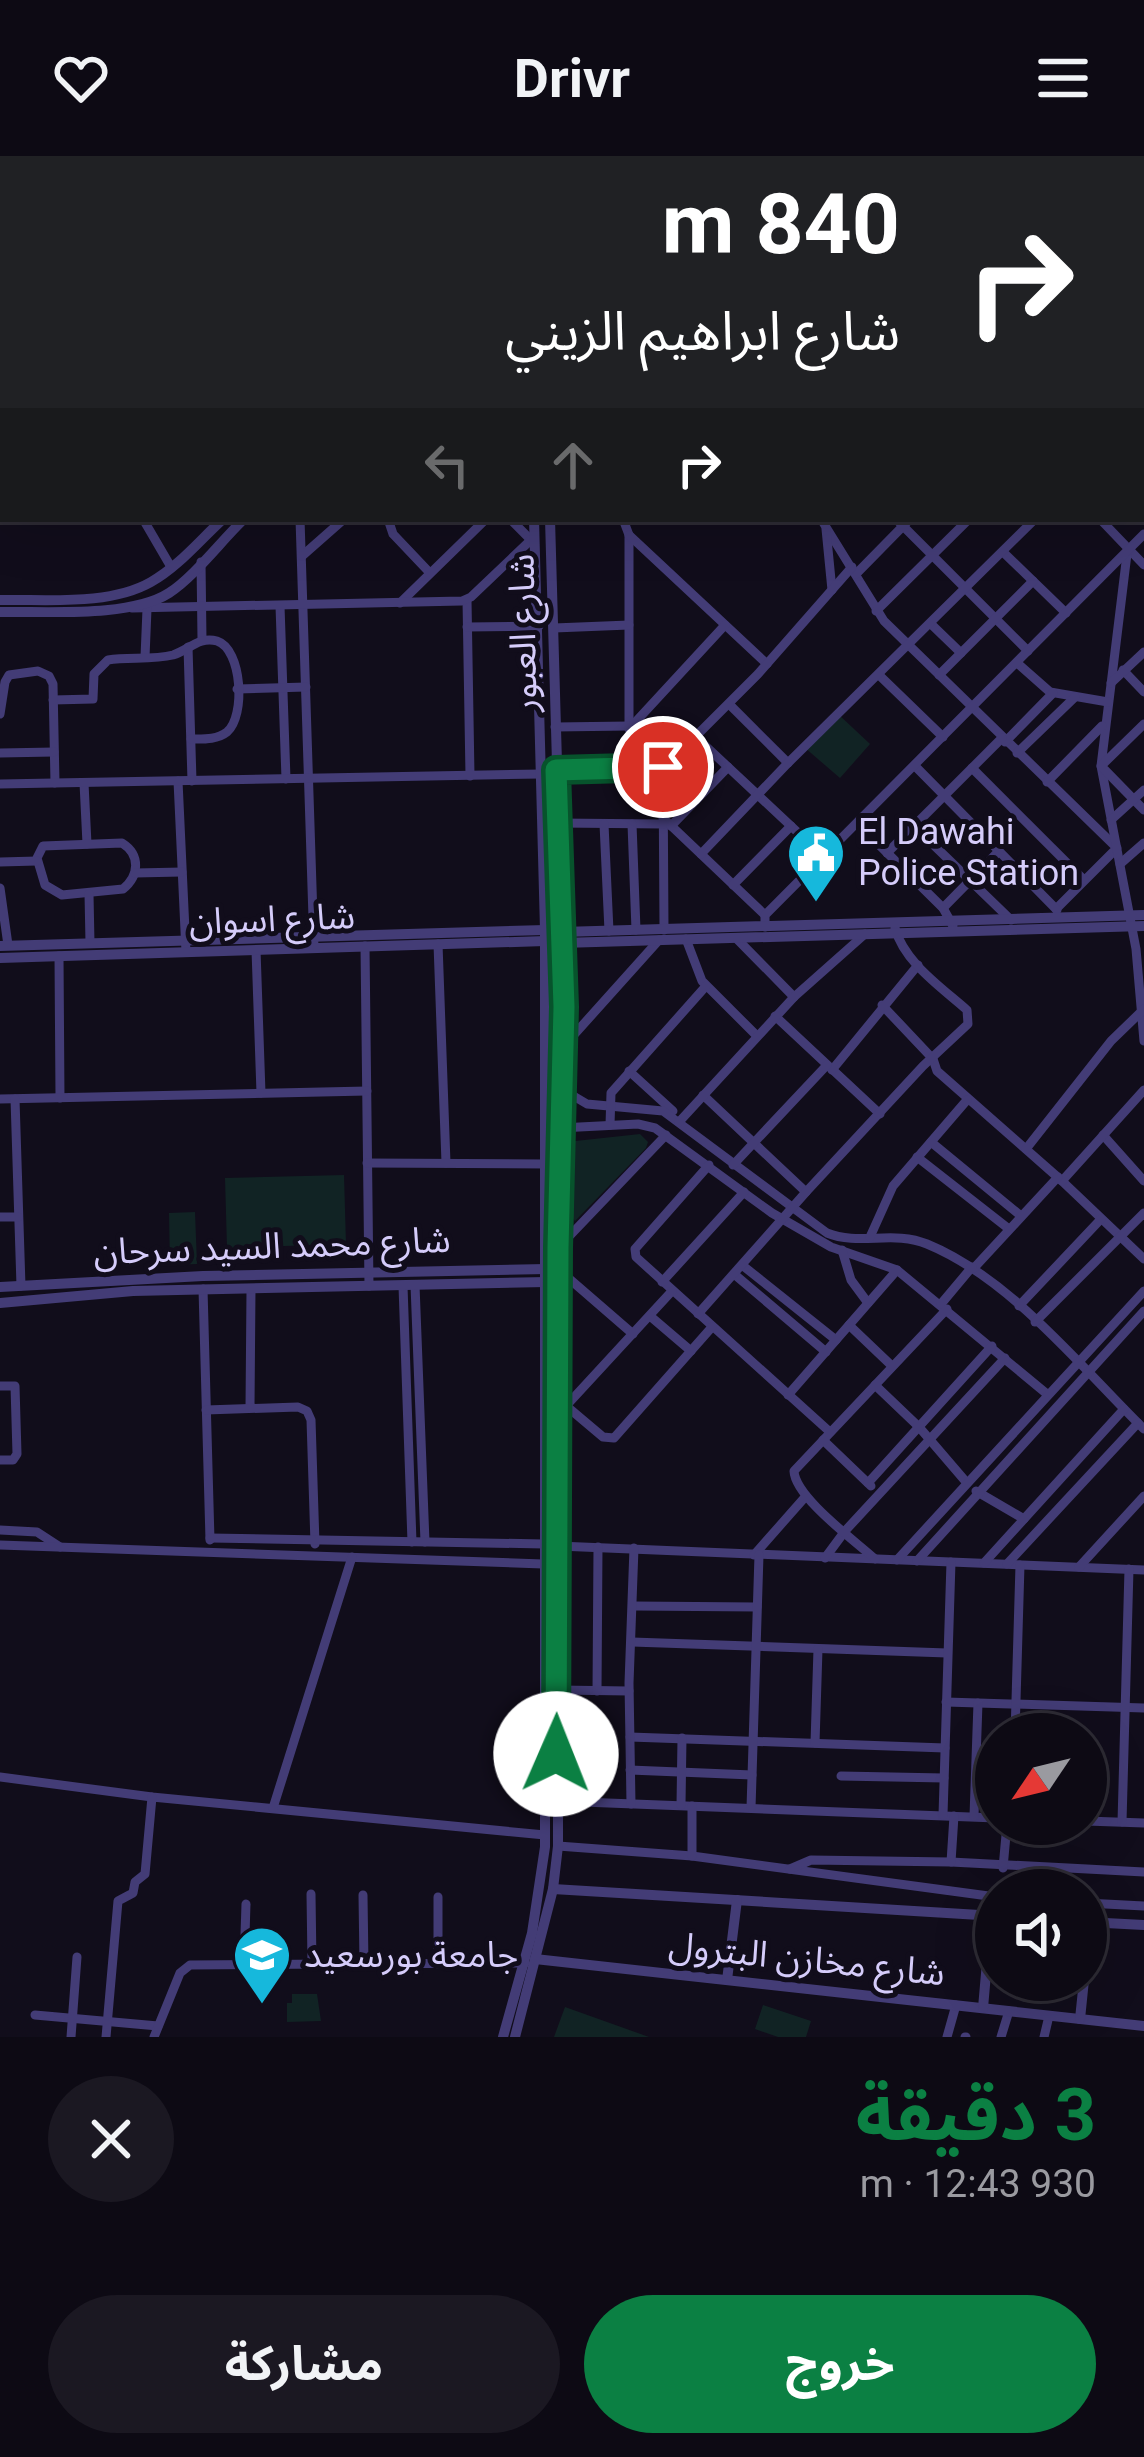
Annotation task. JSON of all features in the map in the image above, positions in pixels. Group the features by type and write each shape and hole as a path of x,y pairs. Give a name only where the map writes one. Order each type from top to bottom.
{"street":[{"path":"145,522 171,568"},
{"path":"51,604 128,592 154,581 220,522"},
{"path":"127,608 169,593 241,522"},
{"path":"300,522 314,942"},
{"path":"302,556 341,522"},
{"path":"389,522 393,534 430,573"},
{"path":"400,603 483,522"},
{"path":"0,612 51,604 147,609 466,600 532,539 514,522"},
{"name":"شارع العبور","path":"515,2037 543,1871 562,1402 546,1164 534,522"},
{"name":"شارع العبور","path":"503,2037 553,1889 558,1846 553,1680 543,1564 544,1418 550,1274 558,1248 564,1007 550,522"},
{"path":"545,1048 556,1042 562,1048 662,935 663,767 629,727 629,535 624,522"},
{"path":"824,522 876,611 1117,848"},
{"path":"824,522 832,590"},
{"path":"556,770 663,767 697,738 832,590 902,522"},
{"path":"904,522 1028,651"},
{"path":"876,611 966,522"},
{"path":"1015,522 1024,531"},
{"path":"701,854 1032,522"},
{"path":"1103,522 1144,565"},
{"path":"629,535 766,664"},
{"path":"765,921 1142,540"},
{"path":"1129,549 1123,564 1119,666 1104,724 1102,766 1120,864 1138,921 1144,1041"},
{"path":"1003,552 1066,613"},
{"path":"201,562 202,640"},
{"path":"939,675 1033,581"},
{"path":"0,600 27,605"},
{"path":"466,600 470,776"},
{"path":"280,606 286,779"},
{"path":"146,657 147,609"},
{"path":"932,624 961,653"},
{"path":"554,628 629,625"},
{"path":"467,627 539,626"},
{"path":"555,727 629,727 725,626"},
{"path":"53,700 93,700 93,678 101,664 112,659 170,655 202,640 219,642 232,652 238,715 229,730 214,738 191,739"},
{"path":"188,647 192,781"},
{"path":"1119,666 1144,652"},
{"path":"1017,663 1053,693 1108,702"},
{"path":"1119,666 1144,692"},
{"path":"0,714 4,682 17,671 47,674 52,681 55,783"},
{"path":"879,675 943,737"},
{"path":"237,689 306,687"},
{"path":"887,853 1053,693"},
{"path":"1017,753 1075,697"},
{"path":"729,704 788,763"},
{"path":"1047,782 1104,724"},
{"path":"1102,766 1144,724"},
{"path":"697,738 824,857"},
{"path":"541,742 556,743"},
{"path":"1,752 54,752"},
{"path":"915,766 1060,914"},
{"path":"1102,766 1144,810"},
{"path":"558,823 666,823 728,767"},
{"path":"972,768 1084,880"},
{"path":"0,784 541,775"},
{"path":"178,781 185,946"},
{"path":"84,783 87,844"},
{"path":"1111,820 1144,790"},
{"path":"666,823 734,885 765,921"},
{"path":"604,824 609,931"},
{"path":"632,824 636,930"},
{"path":"858,824 943,908 952,927"},
{"path":"734,885 790,826"},
{"path":"914,826 1010,920"},
{"path":"1120,864 1144,843"},
{"path":"87,844 126,845 135,858 127,886 118,892 88,894 50,891 37,861 38,851 46,845 87,844"},
{"path":"1060,914 1084,880 1117,848"},
{"path":"943,908 999,851"},
{"path":"0,862 37,861"},
{"path":"134,873 182,872"},
{"path":"0,888 4,945"},
{"path":"88,894 90,943"},
{"path":"952,927 1060,914 1138,921"},
{"path":"562,938 662,935 765,921 895,928 1138,921"},
{"path":"562,938 636,930 686,939 895,928"},
{"path":"698,1314 806,1192 966,1027 970,1016 918,965 895,928"},
{"path":"680,1120 775,1016 865,933"},
{"name":"شارع اسوان","path":"0,958 185,946 545,935"},
{"name":"شارع اسوان","path":"4,945 90,943 256,950 314,942 438,944 545,935"},
{"path":"736,938 794,997"},
{"path":"686,939 706,986 757,1036"},
{"path":"438,944 446,1163"},
{"path":"365,946 369,1286"},
{"path":"256,950 261,1093"},
{"path":"59,956 60,1098"},
{"path":"734,1165 830,1068 918,965"},
{"path":"610,1125 611,1093 706,986"},
{"path":"882,1005 967,1100 1144,1259"},
{"path":"545,1007 556,1012 564,1007"},
{"path":"1026,1149 1111,1041 1143,1009"},
{"path":"775,1016 880,1114"},
{"path":"629,1071 787,1214 842,1251 897,1270 1047,1394"},
{"path":"560,1088 578,1101 653,1108 680,1120"},
{"path":"875,1559 806,1496 794,1480 794,1471 892,1366 973,1267 1144,1090"},
{"path":"0,1099 367,1091"},
{"path":"704,1095 806,1192"},
{"path":"15,1099 21,1286"},
{"path":"870,1238 887,1196 967,1100"},
{"path":"560,1128 638,1124 666,1135 744,1192 787,1214 844,1239 922,1242 973,1267 1019,1306 1141,1426 1007,1564"},
{"path":"558,1248 666,1135"},
{"path":"1103,1135 1144,1181"},
{"path":"931,1142 1021,1216"},
{"path":"917,1157 1009,1229"},
{"path":"368,1163 546,1164"},
{"path":"709,1165 635,1249 639,1262 788,1395 880,1493"},
{"path":"662,1282 744,1192"},
{"path":"1035,1322 1144,1213"},
{"path":"0,1217 18,1217"},
{"path":"1019,1306 1101,1219"},
{"path":"844,1239 842,1251 851,1280 868,1303"},
{"path":"738,1269 836,1340"},
{"path":"738,1269 826,1352"},
{"path":"788,1395 897,1270"},
{"name":"شارع محمد السيد سرحان","path":"0,1287 369,1272 550,1274"},
{"path":"550,1274 633,1334"},
{"name":"شارع محمد السيد سرحان","path":"0,1303 97,1293 409,1286 550,1274"},
{"path":"409,1286 412,1542"},
{"path":"409,1286 425,1542"},
{"path":"203,1289 210,1551"},
{"path":"250,1407 251,1289"},
{"path":"673,1291 562,1402 603,1437 614,1438 712,1327"},
{"path":"897,1560 971,1487 1144,1291"},
{"path":"917,1561 1047,1394 1144,1311"},
{"path":"650,1316 691,1351"},
{"path":"849,1325 892,1366"},
{"path":"868,1483 992,1346"},
{"path":"825,1558 844,1531 1005,1358"},
{"path":"874,1385 919,1427 971,1487 1024,1519"},
{"path":"0,1387 15,1386 17,1426 17,1454 13,1460 0,1460"},
{"path":"206,1410 298,1407 310,1415 316,1556"},
{"path":"984,1563 1124,1409"},
{"path":"0,1414 16,1414"},
{"path":"544,1418 559,1420"},
{"path":"0,1427 17,1426"},
{"path":"544,1449 558,1446"},
{"path":"751,1808 756,1555 806,1496"},
{"path":"1079,1567 1144,1496"},
{"path":"0,1530 38,1532 60,1547"},
{"path":"210,1538 544,1544"},
{"path":"0,1544 543,1564"},
{"path":"558,1546 1144,1570"},
{"path":"597,1690 598,1547"},
{"path":"631,1804 634,1548"},
{"path":"273,1808 352,1557"},
{"path":"951,1562 944,1778 951,1862"},
{"path":"1016,1713 1020,1564"},
{"path":"1122,1822 1129,1569"},
{"path":"634,1606 757,1607"},
{"path":"632,1642 947,1652"},
{"path":"814,1743 818,1648"},
{"path":"553,1680 629,1691"},
{"path":"946,1702 1144,1708"},
{"path":"556,1801 974,1816 978,1703"},
{"path":"630,1737 945,1748"},
{"path":"682,1738 681,1772 692,1856"},
{"path":"630,1770 752,1775"},
{"path":"841,1776 944,1778"},
{"path":"0,1777 152,1797 545,1835"},
{"path":"106,2037 118,1901 133,1893 135,1882 145,1874 152,1797"},
{"path":"1107,1822 1144,1822"},
{"path":"1003,1868 1005,1845"},
{"path":"558,1846 692,1856 975,1894"},
{"path":"790,1869 812,1860 1144,1872"},
{"path":"553,1889 975,1915"},
{"path":"311,1894 312,1964"},
{"path":"363,1895 364,1965"},
{"path":"438,1897 438,1964"},
{"path":"727,1980 737,1900"},
{"path":"244,1965 246,1904"},
{"path":"1107,1904 1144,1906"},
{"path":"1107,1923 1144,1925"},
{"path":"71,2037 77,1958"},
{"path":"35,2014 107,2020 156,2032 182,1969 190,1965 530,1961"},
{"name":"شارع مخازن البترول","path":"530,1961 1144,2026"},
{"path":"983,2008 984,2001"},
{"path":"1080,2019 1082,2001"},
{"path":"947,2037 956,2006"},
{"path":"1001,2037 1009,2011"},
{"path":"1044,2037 1049,2016"},
{"path":"1092,2037 1096,2021"},
{"path":"1140,2037 1144,2026"}],"shaded area":[{"path":"838,714 870,744 840,778 804,747"},
{"path":"640,1134 648,1142 646,1148 575,1221 565,1209 566,1142"},
{"path":"344,1175 346,1244 227,1248 225,1178"},
{"path":"195,1212 197,1264 170,1265 169,1213"},
{"path":"292,1994 317,1994 321,2021 287,2022"},
{"path":"763,2005 811,2021 806,2037 778,2037 755,2029"},
{"path":"565,2007 649,2037 554,2037"}],"place":[{"name":"El Dawahi Police Station","path":"816,904"},
{"name":"جامعة بورسعيد","path":"262,2006"}],"route":[{"path":"556,1754 564,1007 556,770 663,767"}]}
